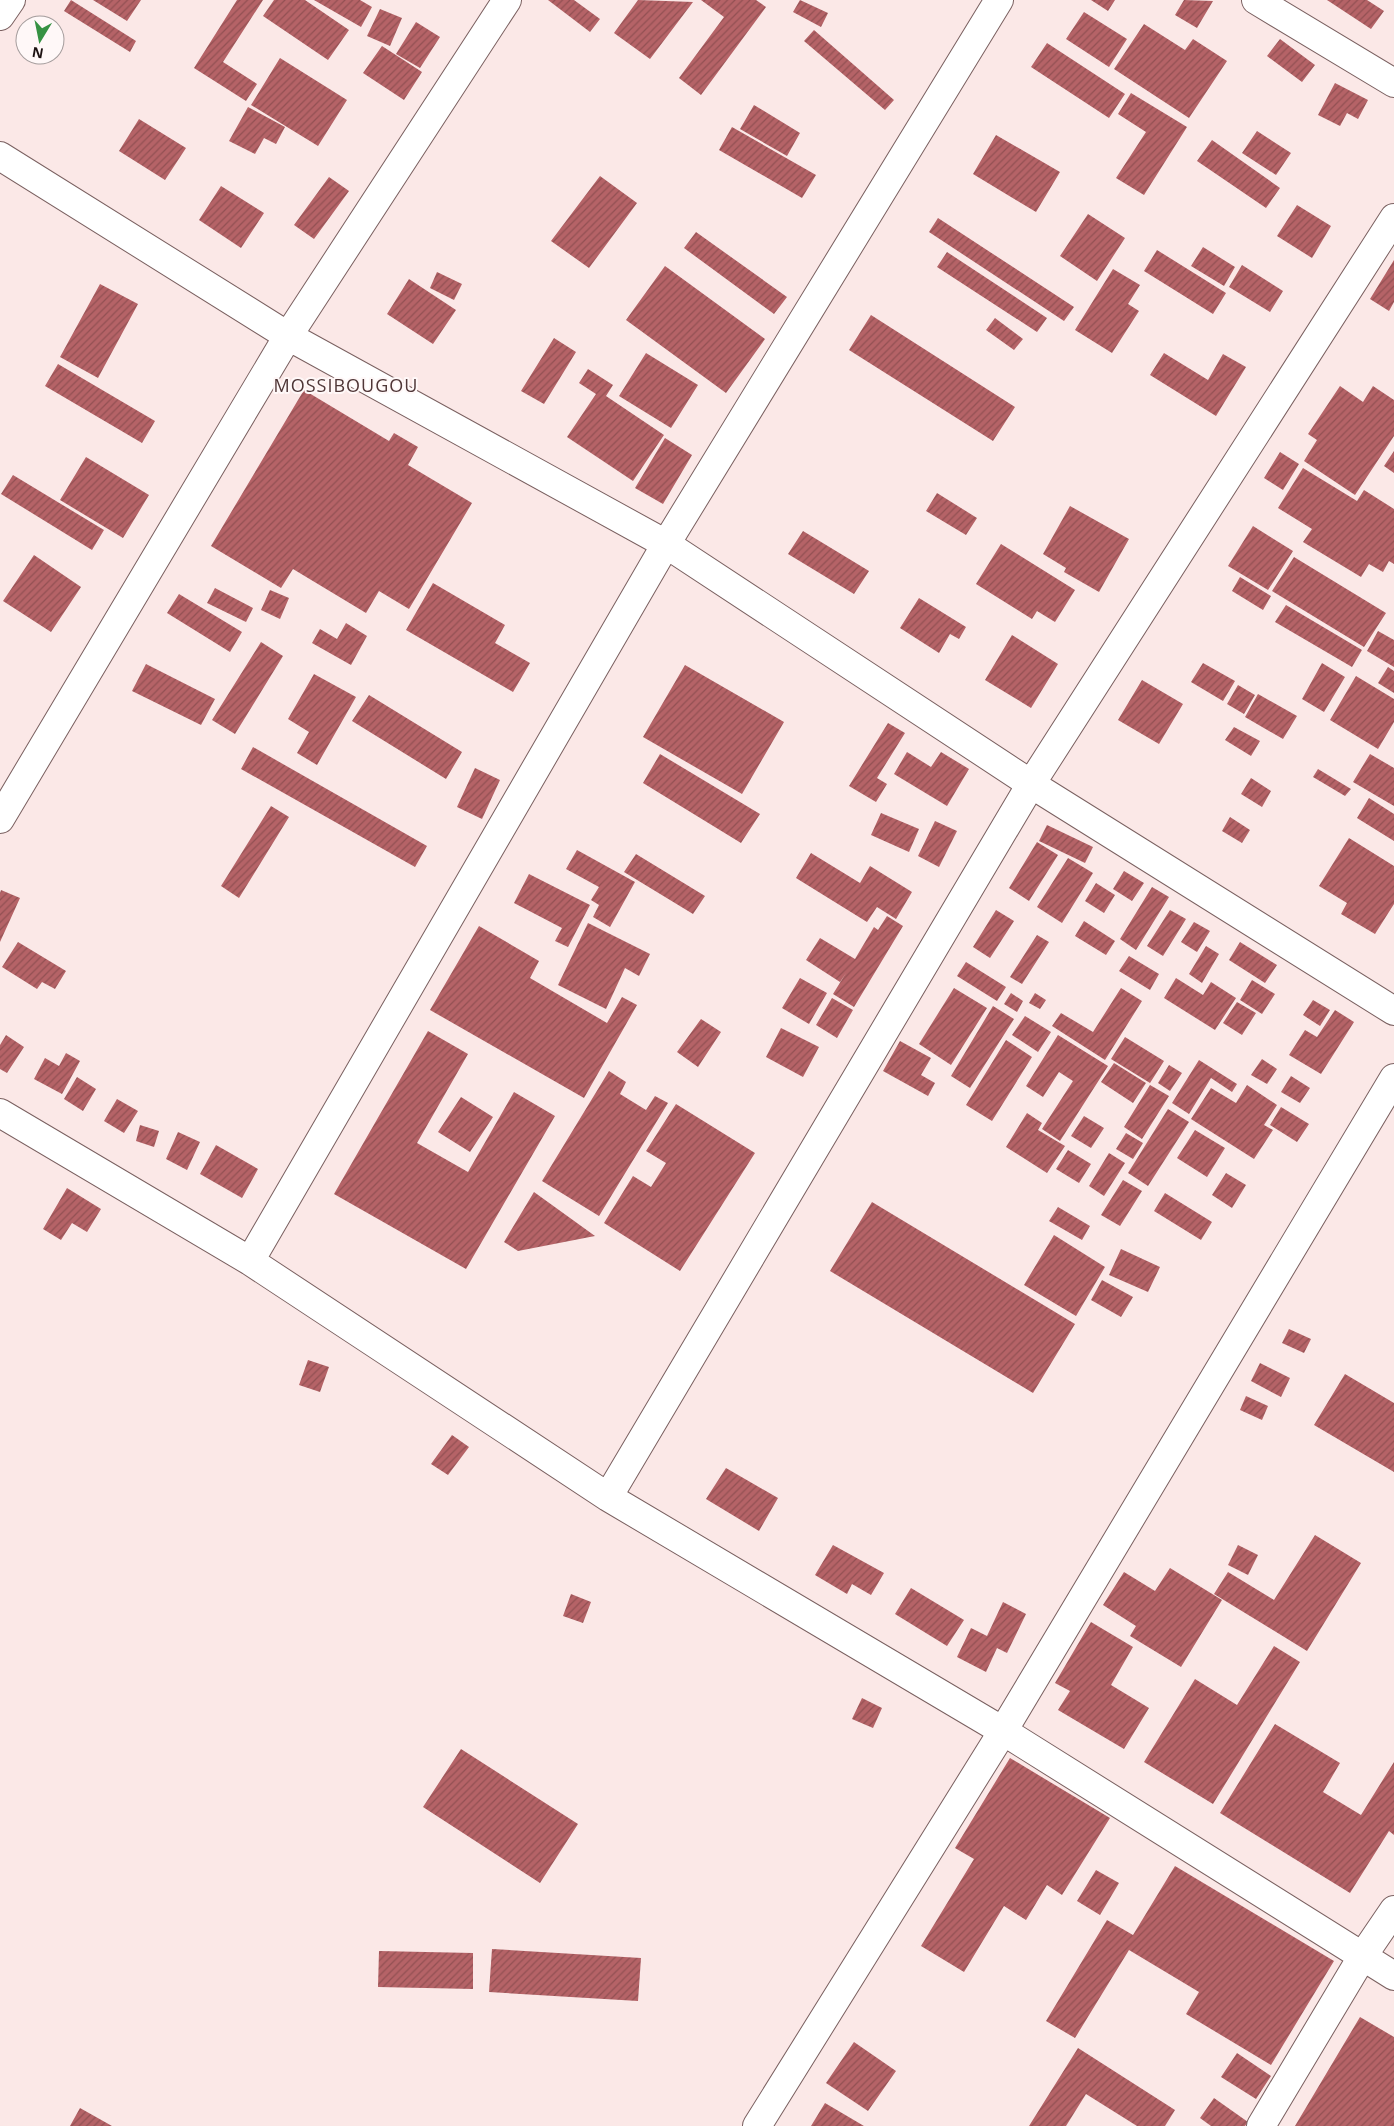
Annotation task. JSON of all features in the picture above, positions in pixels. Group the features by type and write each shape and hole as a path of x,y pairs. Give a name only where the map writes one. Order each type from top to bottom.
{"street":[{"path":"0,16 10,0"},
{"path":"0,820 288,336 507,0"},
{"path":"250,1262 666,544 999,0"},
{"path":"1256,0 1394,83"},
{"path":"0,156 288,336 666,544 1030,784 1394,1011"},
{"path":"608,1497 1030,784 1394,218"},
{"path":"757,2126 1002,1731 1394,1078"},
{"path":"0,1113 250,1262 608,1497 1002,1731 1362,1958 1394,1976"},
{"path":"1261,2126 1362,1958 1394,1910"}],"building":[{"path":"71,0 136,41 130,52 64,11"},
{"path":"93,0 141,0 127,21"},
{"path":"237,0 263,0 223,62 257,84 246,101 194,68"},
{"path":"274,0 305,0 349,30 328,60 263,16"},
{"path":"314,0 360,0 372,7 361,27"},
{"path":"548,0 574,0 600,19 590,32"},
{"path":"638,0 693,2 650,59 614,33"},
{"path":"701,0 756,0 766,7 701,95 679,78 724,17"},
{"path":"800,0 828,13 821,27 793,12"},
{"path":"1091,0 1115,0 1108,11"},
{"path":"1184,0 1213,1 1197,28 1175,15"},
{"path":"1327,0 1367,0 1384,11 1371,29"},
{"path":"380,9 402,18 390,46 367,36"},
{"path":"1084,12 1127,39 1109,67 1066,39"},
{"path":"416,22 440,37 420,68 396,54"},
{"path":"1144,24 1185,50 1193,39 1227,61 1189,118 1114,69"},
{"path":"814,30 894,100 885,110 804,41"},
{"path":"1280,39 1315,65 1302,82 1267,56"},
{"path":"1047,43 1125,94 1109,118 1031,67"},
{"path":"382,46 422,72 404,100 363,73"},
{"path":"280,58 347,100 318,146 251,105"},
{"path":"1335,83 1368,100 1358,119 1347,113 1340,126 1318,115"},
{"path":"1131,93 1187,127 1144,195 1116,178 1146,132 1118,114"},
{"path":"754,105 800,133 787,156 740,129"},
{"path":"248,107 285,127 276,144 264,138 255,154 229,141"},
{"path":"139,119 186,148 165,180 119,151"},
{"path":"732,127 816,175 802,198 719,150"},
{"path":"1257,131 1291,153 1276,175 1242,153"},
{"path":"996,135 1060,172 1036,212 973,174"},
{"path":"1212,140 1280,188 1266,208 1197,161"},
{"path":"600,176 637,203 589,268 551,241"},
{"path":"329,177 349,191 314,239 294,225"},
{"path":"221,186 264,213 241,248 199,220"},
{"path":"1297,205 1331,226 1312,258 1277,236"},
{"path":"1088,214 1125,238 1097,281 1060,256"},
{"path":"938,218 1074,307 1064,321 929,232"},
{"path":"696,232 787,297 774,314 684,248"},
{"path":"1203,247 1235,267 1224,286 1191,266"},
{"path":"1157,250 1226,293 1213,314 1144,271"},
{"path":"947,252 1047,318 1037,332 937,267"},
{"path":"1394,260 1394,302 1389,311 1370,299"},
{"path":"1242,265 1283,291 1270,312 1229,287"},
{"path":"665,266 765,339 726,393 626,320"},
{"path":"1113,269 1140,285 1128,304 1139,311 1112,353 1075,330"},
{"path":"437,272 462,284 454,300 430,288"},
{"path":"409,279 456,310 433,344 387,314"},
{"path":"100,284 138,304 98,378 60,357"},
{"path":"871,315 1015,407 993,441 849,350"},
{"path":"995,318 1023,339 1014,350 986,330"},
{"path":"554,338 576,352 544,404 521,391"},
{"path":"646,353 698,385 671,428 619,396"},
{"path":"1164,353 1208,380 1223,354 1246,367 1216,416 1150,375"},
{"path":"58,364 155,421 142,443 45,386"},
{"path":"588,369 613,385 606,396 664,435 633,481 567,437 596,394 579,383"},
{"path":"1340,386 1363,402 1373,386 1394,400 1394,436 1355,495 1304,461 1317,440 1308,434"},
{"path":"304,390 389,441 394,433 418,447 408,465 472,503 409,609 379,591 366,613 293,569 281,588 211,546"},
{"path":"665,438 692,455 663,504 635,488"},
{"path":"1394,451 1394,473 1384,466"},
{"path":"1280,452 1299,464 1283,490 1264,478"},
{"path":"86,457 149,495 123,538 60,500"},
{"path":"1303,468 1357,501 1364,490 1394,509 1394,564 1389,561 1383,572 1369,564 1361,577 1303,542 1312,529 1278,508"},
{"path":"13,475 104,530 92,550 1,494"},
{"path":"937,493 977,518 966,535 926,511"},
{"path":"1070,506 1129,539 1099,592 1064,572 1066,568 1043,554"},
{"path":"1253,526 1293,551 1268,590 1228,566"},
{"path":"803,531 869,571 854,594 788,554"},
{"path":"1001,544 1075,590 1055,622 1037,611 1032,619 976,584"},
{"path":"34,555 81,587 51,632 3,601"},
{"path":"1294,557 1386,613 1364,647 1272,591"},
{"path":"1240,577 1271,596 1263,610 1232,591"},
{"path":"433,583 505,625 495,643 530,663 513,692 406,630"},
{"path":"215,588 253,608 246,622 207,603"},
{"path":"270,590 289,598 280,619 261,610"},
{"path":"179,594 242,632 230,652 167,613"},
{"path":"919,598 966,627 959,639 950,634 939,653 900,628"},
{"path":"1286,605 1362,650 1352,667 1275,622"},
{"path":"346,623 367,636 351,665 312,643 320,629 337,639"},
{"path":"1378,631 1394,640 1394,667 1367,651"},
{"path":"1012,635 1058,664 1031,708 985,680"},
{"path":"261,642 283,656 235,734 212,720"},
{"path":"1203,663 1235,681 1223,701 1191,682"},
{"path":"1322,663 1345,677 1324,712 1302,699"},
{"path":"146,664 215,699 201,725 132,691"},
{"path":"685,665 784,722 742,794 643,737"},
{"path":"1388,667 1394,671 1394,693 1378,683"},
{"path":"314,674 356,697 317,765 297,753 309,732 288,719"},
{"path":"1356,676 1394,699 1394,722 1378,749 1330,720"},
{"path":"1142,680 1183,704 1159,744 1118,720"},
{"path":"1238,685 1255,695 1244,714 1227,704"},
{"path":"1258,694 1297,716 1283,739 1245,717"},
{"path":"369,695 462,752 446,779 352,721"},
{"path":"888,723 905,733 877,778 887,784 876,802 849,786"},
{"path":"1234,727 1260,741 1251,756 1225,740"},
{"path":"253,747 427,846 415,867 241,769"},
{"path":"907,752 931,767 941,752 969,769 947,806 894,774"},
{"path":"660,754 760,814 741,843 643,783"},
{"path":"1370,754 1394,768 1394,806 1353,782"},
{"path":"475,768 500,780 482,819 457,807"},
{"path":"1318,769 1351,789 1345,796 1313,777"},
{"path":"1251,778 1271,791 1262,807 1241,794"},
{"path":"1369,798 1394,814 1394,841 1357,818"},
{"path":"271,806 289,817 239,898 221,886"},
{"path":"881,813 919,829 909,852 871,835"},
{"path":"1230,817 1250,830 1242,843 1222,831"},
{"path":"935,821 957,831 939,867 918,856"},
{"path":"1047,825 1093,847 1085,863 1039,841"},
{"path":"1349,838 1394,866 1394,904 1375,934 1341,914 1347,903 1319,886"},
{"path":"1037,842 1058,855 1029,901 1009,888"},
{"path":"577,850 635,882 610,927 593,917 599,905 591,900 599,887 566,869"},
{"path":"811,853 860,883 870,866 912,892 896,919 877,907 867,922 796,878"},
{"path":"636,854 705,896 693,914 624,872"},
{"path":"1068,858 1093,873 1062,923 1037,907"},
{"path":"1124,871 1144,883 1132,901 1113,889"},
{"path":"529,874 590,905 568,947 555,941 562,928 514,903"},
{"path":"1096,883 1115,895 1104,913 1085,901"},
{"path":"1152,887 1169,897 1136,950 1120,939"},
{"path":"1,890 20,898 0,942 0,893"},
{"path":"996,910 1014,921 990,958 973,947"},
{"path":"1170,910 1186,919 1163,956 1147,946"},
{"path":"887,916 903,926 854,1007 833,994 846,973 840,982 806,960 820,938 855,959 874,927 878,930"},
{"path":"1084,921 1115,941 1106,955 1075,936"},
{"path":"1194,922 1210,931 1197,952 1181,942"},
{"path":"588,923 650,954 639,976 625,968 606,1009 558,985"},
{"path":"479,926 539,961 530,978 607,1023 622,997 637,1005 584,1098 430,1010"},
{"path":"1037,935 1049,942 1022,984 1010,977"},
{"path":"18,942 66,971 55,989 42,982 37,989 2,967"},
{"path":"1240,942 1277,965 1265,983 1229,960"},
{"path":"1206,946 1219,954 1202,983 1189,974"},
{"path":"1129,956 1159,974 1150,990 1119,971"},
{"path":"966,962 1006,987 997,1001 957,976"},
{"path":"800,978 827,993 809,1024 782,1008"},
{"path":"1176,978 1203,995 1211,982 1236,998 1215,1030 1164,998"},
{"path":"1252,980 1275,994 1262,1014 1240,1000"},
{"path":"954,988 987,1008 951,1065 919,1044"},
{"path":"1121,988 1142,1001 1105,1060 1052,1026 1061,1013 1093,1032"},
{"path":"1011,993 1023,1001 1017,1012 1004,1004"},
{"path":"1035,993 1046,1000 1040,1009 1029,1003"},
{"path":"832,998 853,1010 837,1038 816,1025"},
{"path":"1313,1000 1330,1010 1320,1026 1303,1015"},
{"path":"1237,1002 1256,1013 1242,1035 1223,1023"},
{"path":"993,1006 1014,1019 970,1088 951,1076"},
{"path":"1335,1010 1354,1022 1321,1074 1289,1055 1305,1030 1317,1037"},
{"path":"1025,1016 1051,1032 1038,1052 1012,1035"},
{"path":"701,1019 721,1032 698,1067 677,1052"},
{"path":"781,1028 819,1047 803,1077 766,1057"},
{"path":"428,1031 468,1054 417,1143 468,1172 514,1092 555,1116 466,1269 334,1194"},
{"path":"6,1035 24,1047 7,1073 0,1069 0,1045"},
{"path":"1058,1035 1108,1066 1060,1141 1042,1129 1073,1081 1059,1072 1043,1097 1026,1086"},
{"path":"1125,1037 1164,1061 1150,1083 1111,1059"},
{"path":"1006,1040 1032,1057 992,1121 966,1105"},
{"path":"900,1041 931,1058 921,1075 935,1083 928,1096 883,1071"},
{"path":"66,1053 80,1061 62,1094 34,1079 45,1058 59,1066"},
{"path":"1262,1059 1277,1069 1267,1084 1251,1075"},
{"path":"1199,1060 1237,1084 1232,1092 1211,1078 1189,1114 1172,1103"},
{"path":"1114,1063 1146,1083 1133,1103 1101,1082"},
{"path":"1169,1065 1182,1073 1170,1091 1158,1083"},
{"path":"609,1071 626,1082 620,1094 646,1110 655,1096 668,1103 599,1216 542,1181"},
{"path":"1291,1076 1310,1088 1300,1103 1281,1092"},
{"path":"77,1077 96,1089 83,1111 64,1099"},
{"path":"1150,1085 1169,1096 1142,1139 1124,1127"},
{"path":"1247,1085 1277,1105 1264,1125 1273,1130 1254,1159 1191,1119 1211,1088 1236,1103"},
{"path":"461,1097 493,1117 470,1152 438,1132"},
{"path":"117,1099 138,1111 124,1133 104,1121"},
{"path":"676,1104 755,1153 680,1271 604,1223 633,1176 651,1187 666,1163 646,1151"},
{"path":"1281,1107 1309,1124 1297,1142 1270,1125"},
{"path":"1168,1109 1189,1122 1148,1186 1128,1173"},
{"path":"1027,1113 1042,1123 1038,1130 1065,1146 1047,1173 1006,1147"},
{"path":"1084,1116 1104,1128 1091,1148 1071,1136"},
{"path":"140,1125 159,1131 154,1147 136,1141"},
{"path":"1195,1130 1225,1148 1207,1177 1177,1158"},
{"path":"178,1132 200,1142 187,1170 166,1159"},
{"path":"1126,1133 1143,1143 1133,1159 1116,1149"},
{"path":"216,1145 258,1169 242,1198 200,1174"},
{"path":"1068,1150 1091,1164 1079,1183 1056,1169"},
{"path":"1109,1153 1125,1163 1104,1196 1089,1186"},
{"path":"1226,1173 1246,1185 1232,1208 1212,1195"},
{"path":"1123,1180 1142,1191 1120,1226 1101,1215"},
{"path":"67,1188 101,1209 87,1232 72,1223 61,1240 43,1229"},
{"path":"534,1192 595,1236 518,1251 504,1242"},
{"path":"1165,1193 1212,1222 1201,1240 1154,1211"},
{"path":"872,1202 1075,1324 1033,1393 830,1271"},
{"path":"1058,1207 1090,1226 1082,1240 1049,1221"},
{"path":"1054,1235 1105,1267 1076,1316 1024,1285"},
{"path":"1121,1249 1160,1267 1148,1292 1109,1275"},
{"path":"1102,1280 1133,1297 1121,1317 1091,1300"},
{"path":"1289,1329 1311,1339 1304,1353 1282,1343"},
{"path":"308,1360 329,1367 320,1392 299,1385"},
{"path":"1260,1363 1290,1378 1281,1397 1251,1381"},
{"path":"1345,1374 1394,1403 1394,1472 1314,1425"},
{"path":"1246,1396 1268,1406 1262,1420 1240,1410"},
{"path":"452,1435 469,1447 448,1475 431,1464"},
{"path":"726,1468 778,1498 759,1531 706,1499"},
{"path":"1315,1535 1361,1563 1307,1651 1214,1594 1228,1572 1274,1600"},
{"path":"833,1545 884,1573 871,1595 852,1584 847,1594 815,1575"},
{"path":"1238,1545 1258,1555 1248,1575 1228,1565"},
{"path":"1170,1568 1222,1600 1181,1667 1130,1636 1136,1626 1103,1605 1124,1572 1155,1591"},
{"path":"911,1588 964,1620 947,1646 895,1614"},
{"path":"571,1594 591,1602 583,1623 563,1616"},
{"path":"1003,1602 1026,1614 1007,1653 997,1648 986,1672 957,1657 971,1628 987,1636"},
{"path":"1091,1622 1133,1647 1111,1685 1149,1708 1124,1749 1058,1710 1070,1691 1055,1683"},
{"path":"1274,1646 1300,1662 1213,1804 1144,1762 1195,1679 1237,1705"},
{"path":"862,1698 882,1708 873,1728 852,1719"},
{"path":"1275,1724 1340,1763 1323,1792 1361,1815 1394,1762 1394,1835 1389,1831 1350,1893 1220,1813"},
{"path":"461,1749 578,1824 540,1883 423,1807"},
{"path":"1010,1758 1110,1818 1062,1895 1047,1885 1026,1920 1004,1906 964,1972 921,1946 974,1859 955,1848"},
{"path":"1175,1866 1334,1961 1271,2065 1186,2014 1199,1992 1129,1950 1075,2038 1046,2021 1107,1920 1133,1935"},
{"path":"1096,1870 1119,1883 1100,1915 1077,1901"},
{"path":"492,1949 641,1958 638,2001 489,1992"},
{"path":"379,1951 473,1953 473,1989 378,1987"},
{"path":"1360,2017 1394,2037 1394,2126 1295,2126"},
{"path":"854,2042 896,2071 868,2111 826,2083"},
{"path":"1078,2048 1175,2110 1165,2126 1137,2126 1086,2094 1066,2126 1029,2126"},
{"path":"1237,2053 1271,2076 1256,2099 1221,2077"},
{"path":"1214,2098 1248,2122 1245,2126 1211,2126 1200,2118"},
{"path":"825,2103 864,2126 811,2126"},
{"path":"80,2108 112,2126 70,2126"}],"district":[{"name":"MOSSIBOUGOU","path":"346,385"}]}
